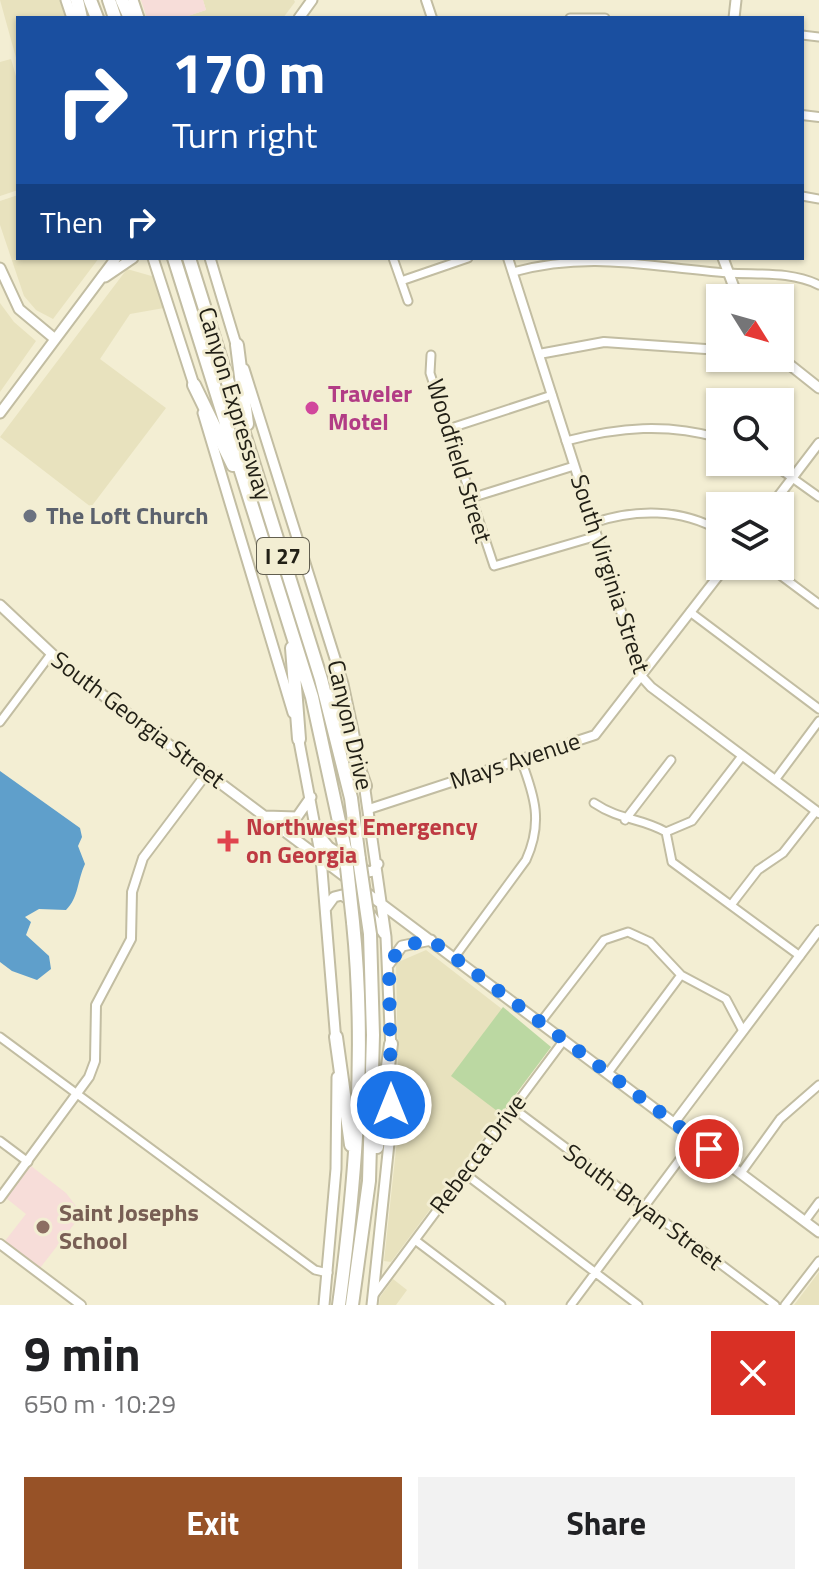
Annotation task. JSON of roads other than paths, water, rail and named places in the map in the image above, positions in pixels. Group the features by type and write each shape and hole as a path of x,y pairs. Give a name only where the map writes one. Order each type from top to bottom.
{"highway":[{"name":"Canyon Expressway","path":"175,260 312,697 345,849 358,993 354,1184 339,1305"},
{"name":"Canyon Expressway","path":"190,260 338,741 359,859 370,934 373,1035 369,1181 352,1305"},
{"path":"237,345 248,430 263,493"},
{"path":"194,385 255,513"},
{"path":"289,621 299,739"},
{"path":"306,630 365,786"},
{"path":"336,1037 354,1184"},
{"path":"369,1181 376,1159 391,1044"}],"main road":[{"path":"0,413 115,260"},
{"path":"99,281 130,260"},
{"path":"154,260 259,591 299,739 321,858 336,1037 336,1164 324,1305"},
{"name":"Canyon Drive","path":"211,260 343,684 378,864 389,964 391,1044 389,1143 373,1300"},
{"path":"724,260 732,284"},
{"path":"0,268 19,309 55,339"},
{"path":"794,368 819,388"},
{"name":"South Georgia Street","path":"0,605 51,654 819,1232"},
{"path":"264,816 297,817 311,797"},
{"path":"316,829 329,847 351,862 371,872 378,864"},
{"path":"326,908 334,897 348,898 371,915 386,937"},
{"path":"389,964 402,946 431,940"}],"street":[{"path":"394,260 408,301"},
{"path":"401,281 462,260"},
{"name":"South Virginia Street","path":"509,260 642,677 652,689 817,812"},
{"path":"513,272 546,263 586,260"},
{"path":"609,260 728,273 787,275 819,285"},
{"path":"539,354 604,342 706,349"},
{"name":"Woodfield Street","path":"431,355 430,373 494,566 597,536"},
{"path":"448,429 552,395"},
{"path":"566,441 635,427 671,427 706,435"},
{"path":"782,492 819,443"},
{"path":"471,498 574,466"},
{"path":"793,477 819,497"},
{"path":"593,523 614,516 649,512 684,517 706,526"},
{"name":"Mays Avenue","path":"369,809 595,735 715,580"},
{"path":"787,580 819,604"},
{"path":"690,612 819,709"},
{"path":"0,722 51,654"},
{"path":"775,780 819,721"},
{"path":"666,832 692,821 742,756"},
{"path":"454,958 526,860 533,844 536,807 521,760"},
{"path":"625,820 671,760"},
{"path":"0,1198 79,1093 95,1061 96,1005 131,939 136,874 143,858 207,773"},
{"path":"594,803 625,820 647,821 666,832 672,862 800,956"},
{"path":"731,905 758,870 783,853 817,812"},
{"path":"674,1123 819,930"},
{"path":"540,1023 594,952 611,936 628,932 643,937 681,975 726,999 743,1031"},
{"path":"608,1073 681,975"},
{"path":"0,1037 315,1270 328,1273"},
{"name":"Rebecca Drive","path":"373,1300 564,1040"},
{"path":"741,1173 780,1119 819,1085"},
{"name":"South Bryan Street","path":"513,1108 775,1305"},
{"path":"571,1305 695,1139"},
{"path":"0,1141 28,1162"},
{"path":"464,1173 638,1305"},
{"path":"805,1221 819,1202"},
{"path":"415,1240 501,1305"},
{"path":"0,1244 81,1305"},
{"path":"785,1305 819,1261"},
{"path":"377,1265 394,1268"}],"water":[{"path":"0,771 80,828 82,837 78,846 85,864 70,905 66,910 39,909 25,917 31,922 26,935 49,956 51,969 37,980 12,971 0,962"}],"place":[{"name":"Traveler Motel","path":"312,408"},
{"name":"The Loft Church","path":"30,516"},
{"name":"Northwest Emergency on Georgia","path":"228,841"},
{"name":"Saint Josephs School","path":"43,1227"}]}
